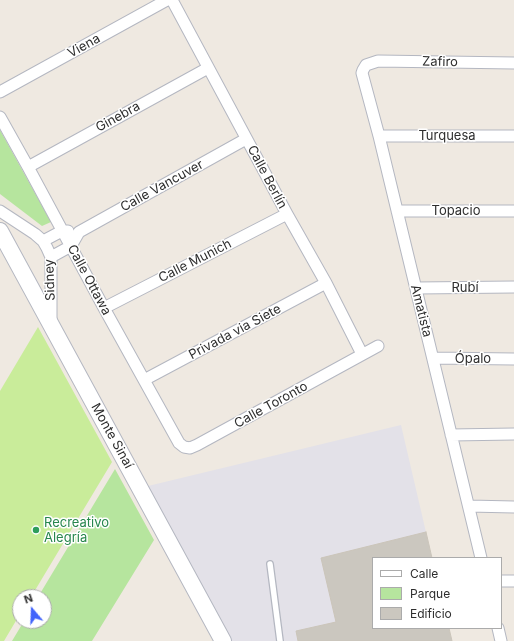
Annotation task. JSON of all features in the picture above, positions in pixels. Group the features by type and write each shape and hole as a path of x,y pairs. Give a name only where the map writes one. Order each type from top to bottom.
{"street":[{"name":"Viena","path":"0,92 167,0"},
{"name":"Calle Berlín","path":"172,0 246,139 326,283 362,354"},
{"name":"Zafiro","path":"366,65 378,61 514,62"},
{"name":"Amatista","path":"366,65 363,70 362,77 379,136 481,557"},
{"name":"Ginebra","path":"28,167 208,68"},
{"name":"Calle Ottawa","path":"0,117 178,443"},
{"name":"Turquesa","path":"379,136 514,136"},
{"name":"Calle Vancuver","path":"78,232 246,139"},
{"name":"Sidney","path":"0,211 43,241 51,257 50,324"},
{"name":"Topacio","path":"397,211 514,211"},
{"name":"Calle Munich","path":"104,308 287,214"},
{"name":"Monte Sinaí","path":"0,231 223,641"},
{"path":"43,241 62,231 78,232 71,246 51,257"},
{"name":"Privada via Siete","path":"144,380 326,283"},
{"name":"Rubí","path":"416,288 514,287"},
{"name":"Calle Toronto","path":"178,443 184,447 190,448 197,445 378,346"},
{"name":"Ópalo","path":"433,358 514,359"},
{"path":"451,435 514,434"},
{"path":"469,506 514,507"},
{"path":"502,581 514,581"},
{"path":"498,629 501,641"}],"lane":[{"path":"270,564 280,641"}],"shaded area":[{"path":"401,425 432,557 372,557 372,629 452,641 230,641 148,486"}],"green space":[{"path":"0,130 51,222 42,226 0,194"},
{"name":"Recreativo Alegría","path":"38,327 112,462 36,589 12,589 12,628 4,641 0,641 0,391"},
{"path":"115,469 154,540 92,641 12,641 19,629 52,629 52,589 43,589"}],"building":[{"path":"426,532 432,557 372,557 372,629 449,629 452,641 298,641 296,631 336,622 321,558"}],"place":[{"name":"Recreativo Alegría","path":"36,530"}]}
